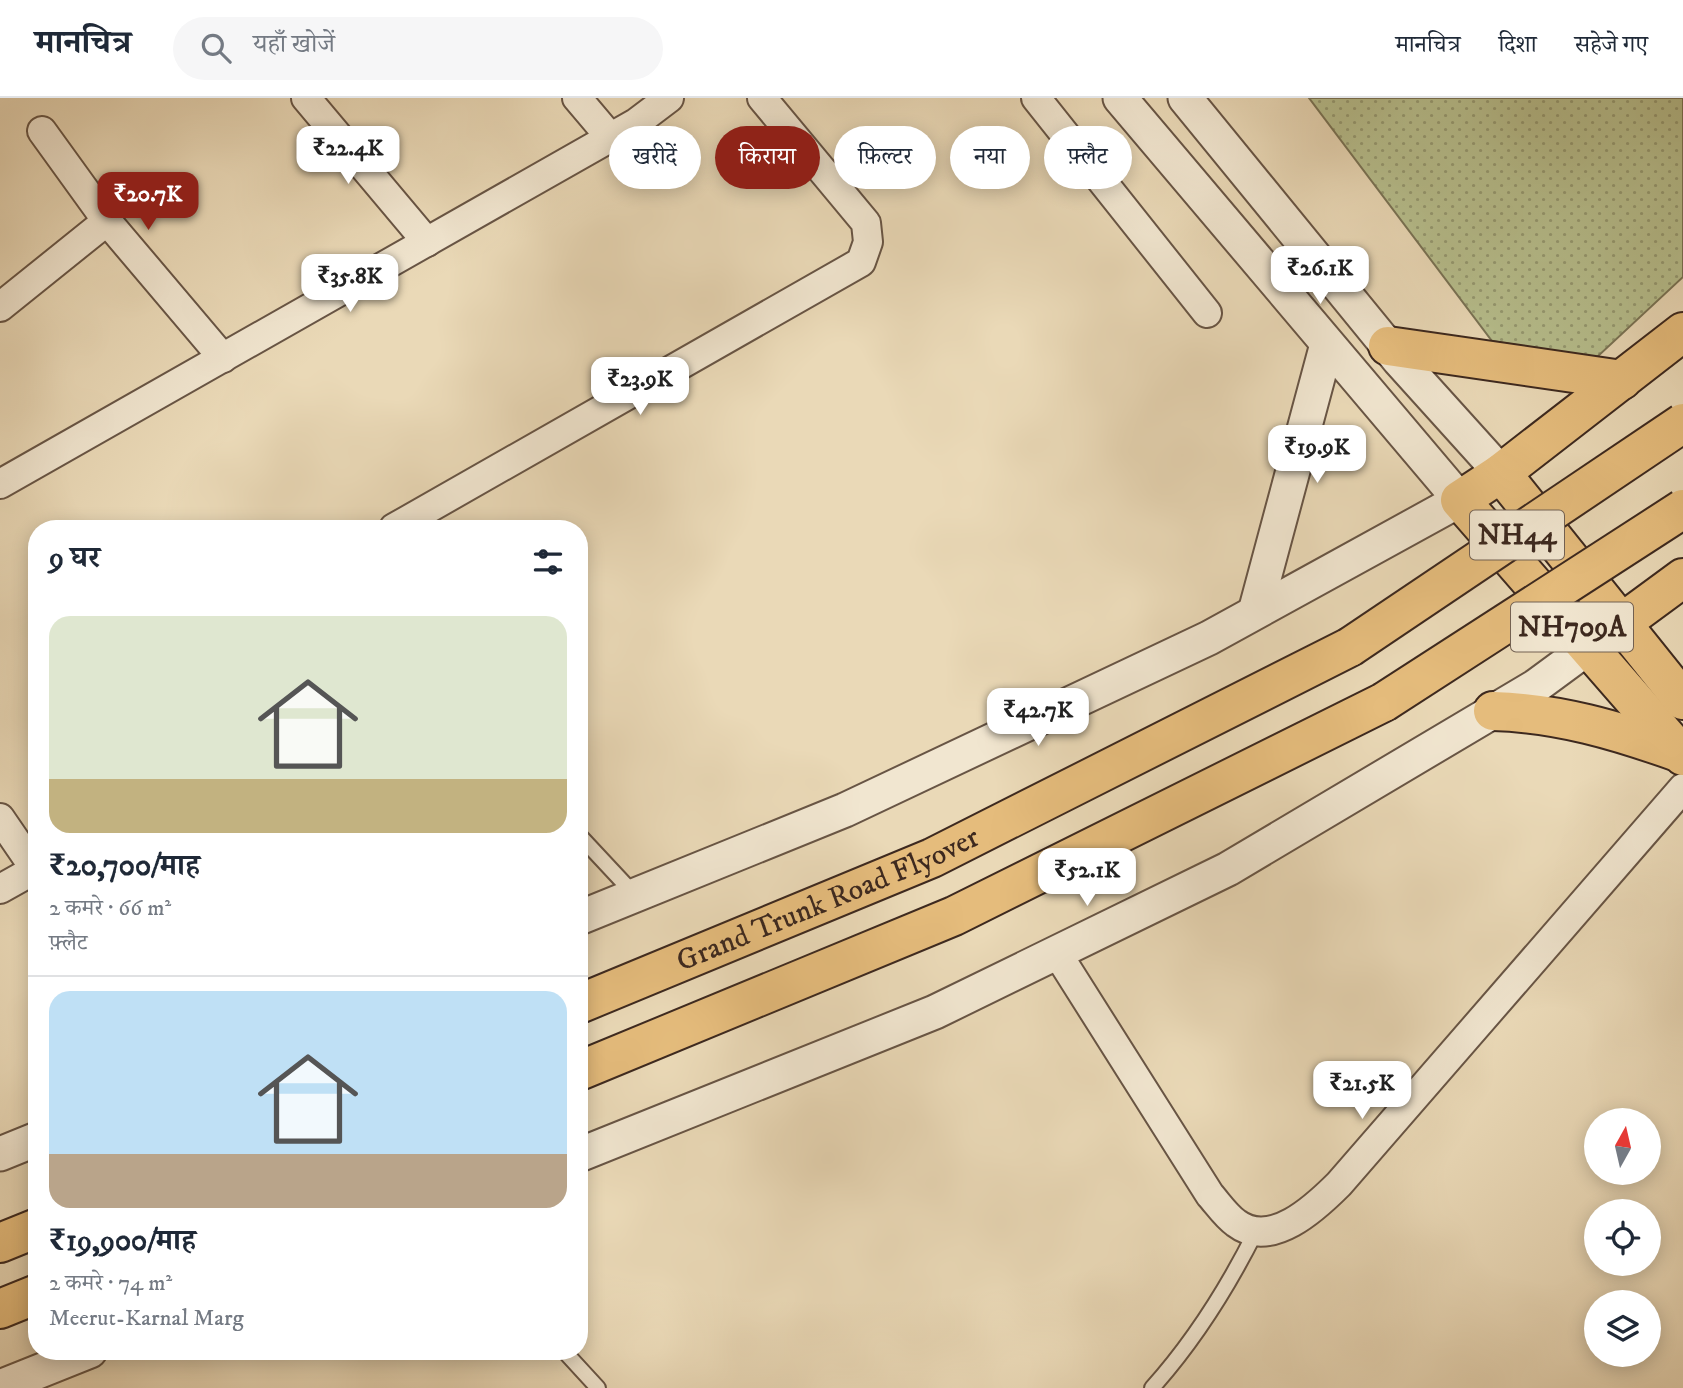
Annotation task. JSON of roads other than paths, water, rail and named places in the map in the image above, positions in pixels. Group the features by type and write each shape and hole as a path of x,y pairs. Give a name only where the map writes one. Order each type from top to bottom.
{"highway":[{"path":"1460,500 1501,473 1683,332"},
{"path":"1388,346 1622,380"},
{"name":"Grand Trunk Road Flyover","path":"588,1000 932,858 1350,648 1683,423"},
{"name":"NH709A","path":"1501,473 1683,700"},
{"name":"NH709A","path":"1460,500 1589,647 1682,766"},
{"name":"Grand Trunk Road Flyover","path":"588,1067 954,916 1384,702 1683,509"},
{"name":"NH709A","path":"1589,647 1683,578"},
{"path":"1493,711 1527,712 1585,722 1682,766"},
{"path":"0,1243 28,1232"},
{"path":"0,1309 28,1298"}],"street":[{"path":"306,98 427,242"},
{"path":"577,98 609,136"},
{"path":"630,126 669,98"},
{"path":"408,520 861,262 869,242 866,223 762,98"},
{"path":"1036,98 1207,313"},
{"path":"588,914 845,810 1209,638 1460,500 1120,98"},
{"path":"1185,98 1388,346 1501,473"},
{"path":"42,131 107,221 223,358"},
{"path":"4,473 223,358 609,138"},
{"path":"0,307 107,221"},
{"path":"1256,261 1295,232"},
{"path":"1255,612 1327,344"},
{"path":"588,1151 935,1012 1228,869 1536,686 1589,647"},
{"path":"1057,953 1210,1195 1237,1224 1256,1231 1277,1228 1311,1212 1339,1184 1682,766"},
{"path":"0,818 28,859"},
{"path":"0,888 28,875"},
{"path":"0,1154 28,1143"},
{"path":"0,1387 68,1360"}],"lane":[{"path":"588,845 635,895"},
{"path":"1152,1388 1175,1362 1225,1293 1256,1231"},
{"path":"572,1360 598,1388"}]}
